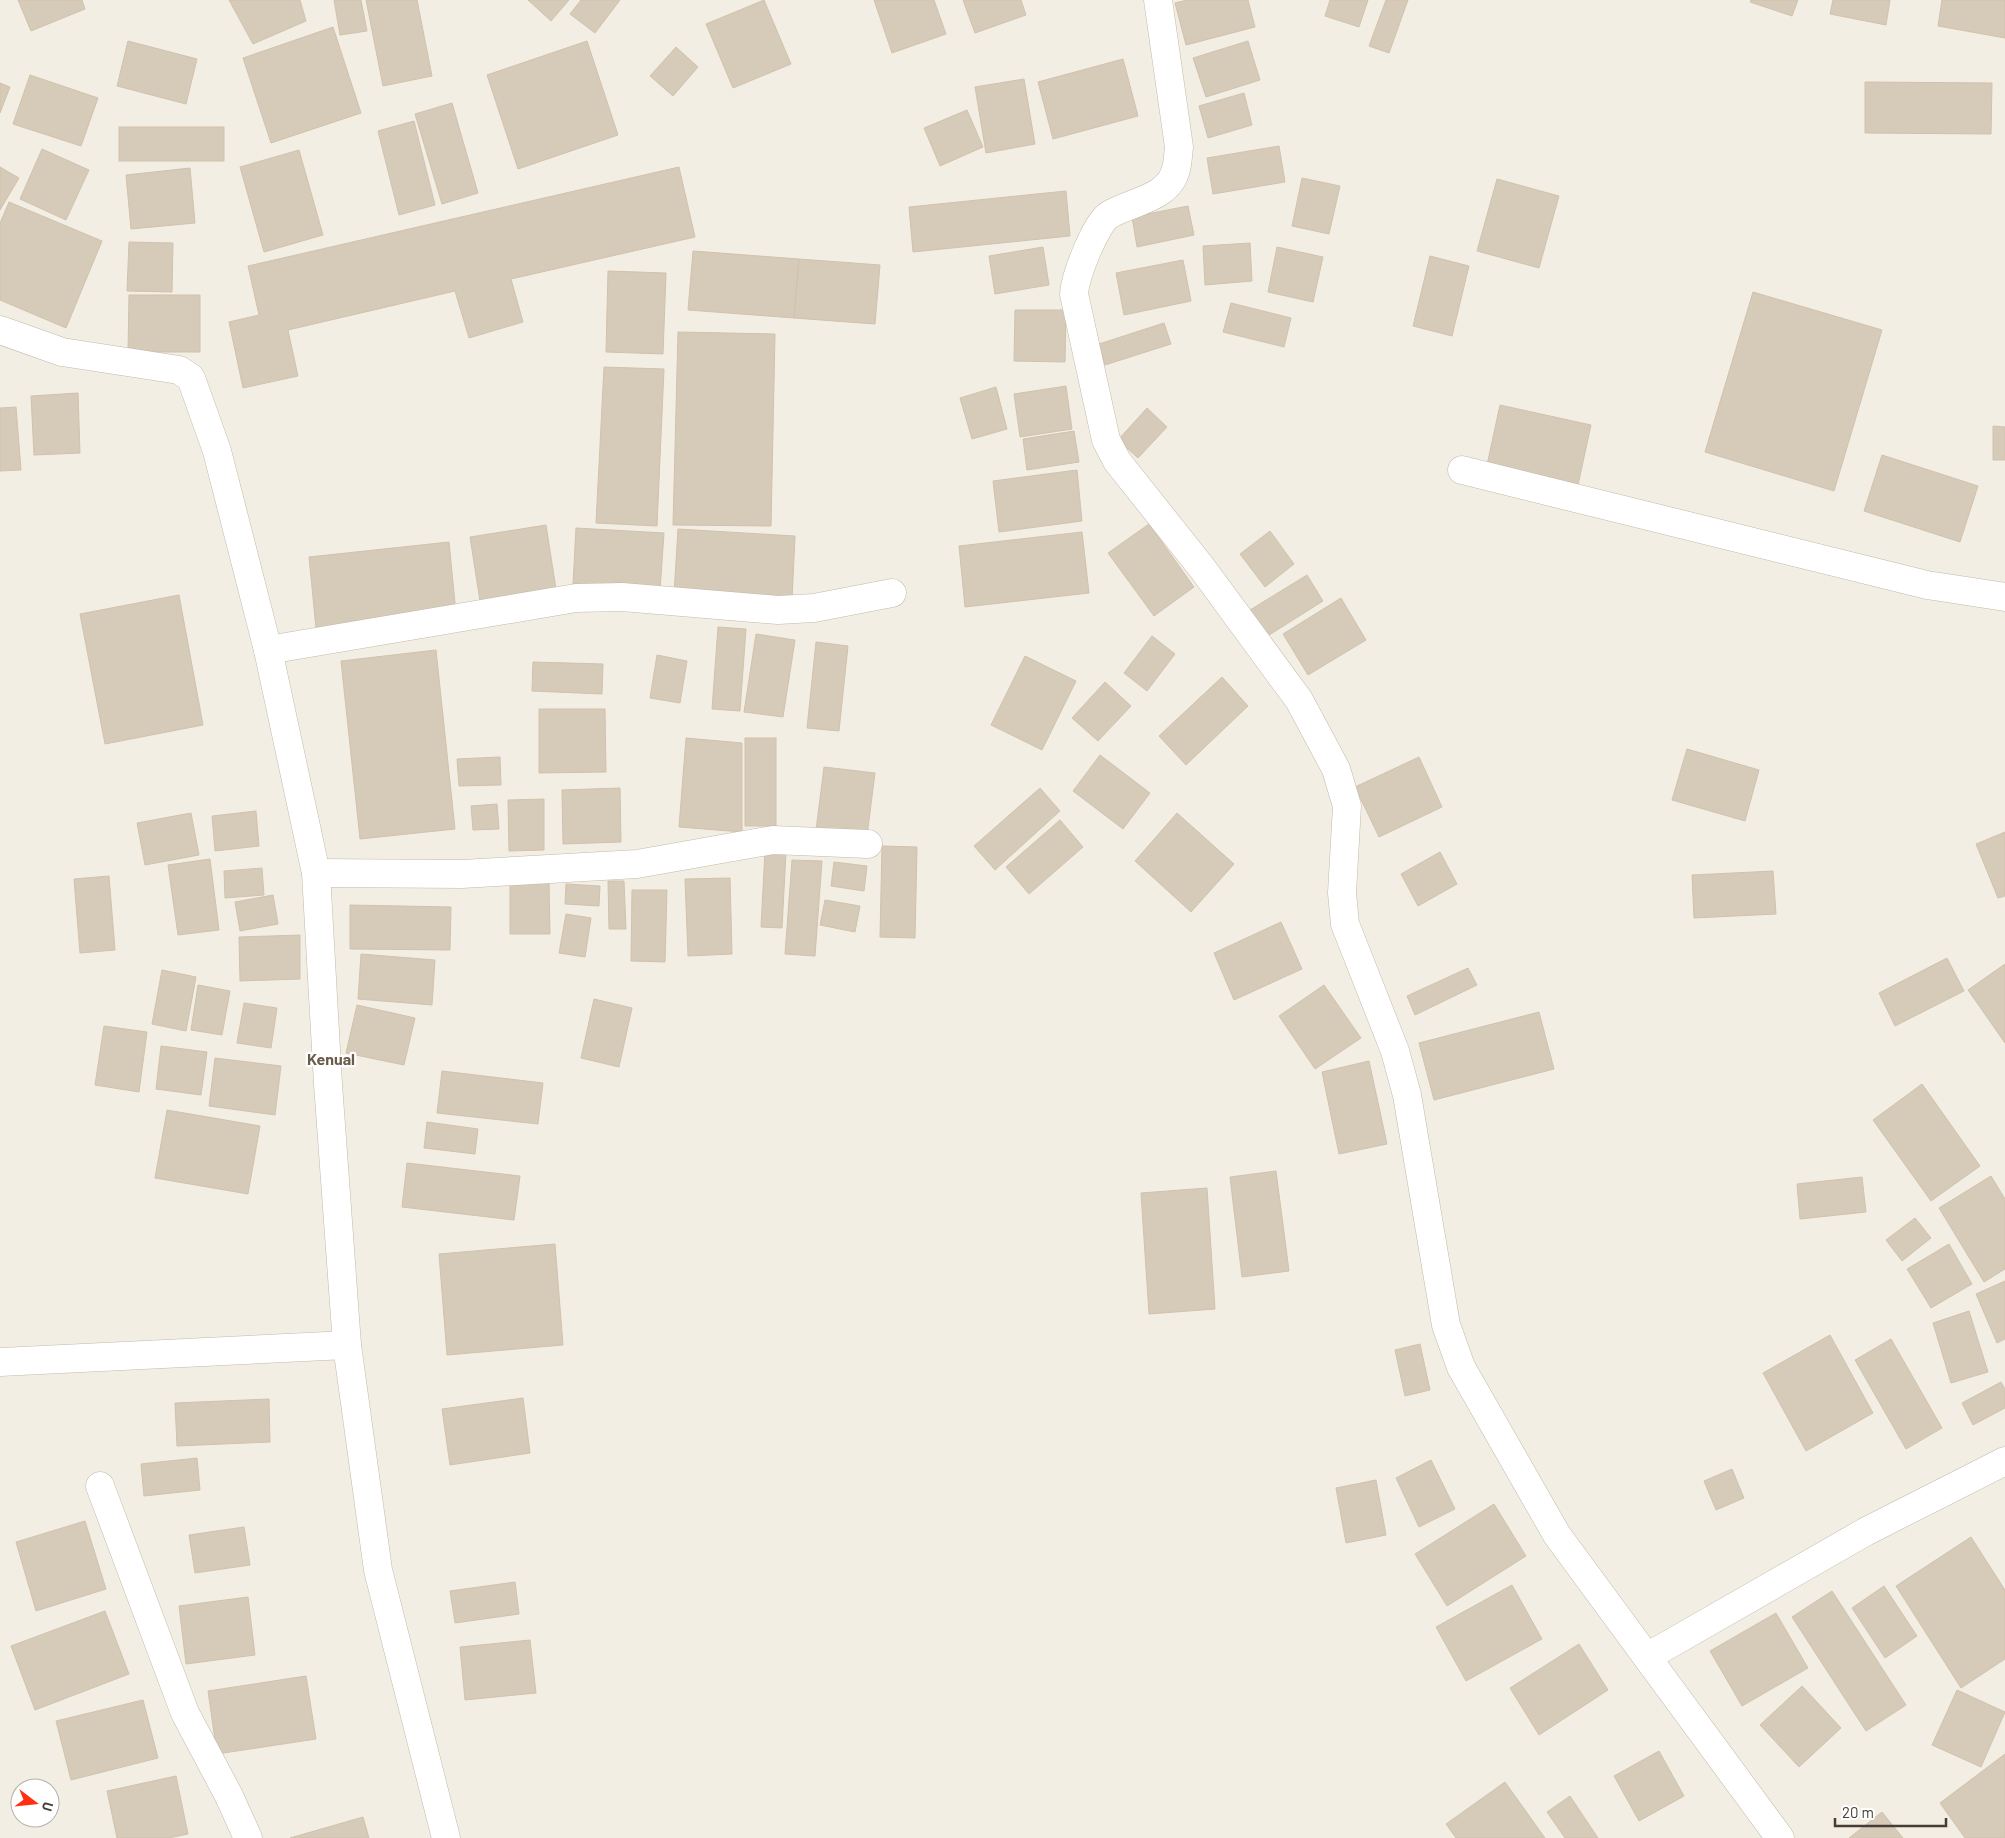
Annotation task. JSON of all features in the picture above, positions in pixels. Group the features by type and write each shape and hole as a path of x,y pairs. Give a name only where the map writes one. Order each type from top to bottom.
{"street":[{"path":"1158,0 1179,147 1176,171 1166,189 1108,216 1098,228 1075,283 1074,294 1106,440 1117,461 1202,568 1299,700 1336,770 1347,806 1342,893 1345,924 1395,1051 1407,1095 1446,1325 1461,1366 1557,1535 1780,1838"},
{"path":"0,330 62,352 179,370 191,378 217,451 268,650 316,873 347,1345 378,1570 446,1838"},
{"path":"1462,470 1927,585 2005,597"},
{"path":"268,650 576,598 622,597 778,610 814,608 892,593"},
{"path":"316,873 462,874 637,864 773,840 868,844"},
{"path":"0,1362 347,1345"},
{"path":"1647,1656 1865,1532 2005,1461"},
{"path":"100,1486 185,1713 229,1796 248,1838"}],"building":[{"path":"18,0 82,0 85,9 31,31"},
{"path":"229,0 300,0 306,21 253,44"},
{"path":"334,0 361,0 367,31 340,35"},
{"path":"366,0 417,0 432,76 383,86"},
{"path":"528,0 569,0 551,21"},
{"path":"581,0 620,0 595,33 570,14"},
{"path":"764,0 791,64 733,88 706,24"},
{"path":"874,0 934,0 946,34 892,53"},
{"path":"963,0 1021,0 1026,15 975,33"},
{"path":"1187,0 1248,0 1255,27 1186,45 1175,3"},
{"path":"1330,0 1368,0 1359,27 1325,16"},
{"path":"1386,0 1408,0 1389,53 1369,46"},
{"path":"1751,0 1798,0 1792,16 1750,2"},
{"path":"1833,0 1890,0 1886,25 1830,14"},
{"path":"1942,0 2005,0 2005,38 1938,26"},
{"path":"333,27 361,113 271,143 243,58"},
{"path":"128,41 197,59 186,104 117,86"},
{"path":"587,41 618,135 518,169 487,75"},
{"path":"1248,41 1260,80 1206,97 1193,58"},
{"path":"676,47 698,67 673,96 650,76"},
{"path":"1123,59 1138,116 1053,139 1038,82"},
{"path":"30,75 98,98 81,146 13,124"},
{"path":"1024,79 1035,144 986,153 975,87"},
{"path":"1865,82 1992,83 1991,134 1865,133"},
{"path":"0,83 10,87 0,113"},
{"path":"1244,93 1252,125 1208,138 1199,106"},
{"path":"452,103 478,193 442,204 415,114"},
{"path":"967,110 983,147 940,166 924,128"},
{"path":"414,121 435,205 399,215 378,131"},
{"path":"119,127 224,127 224,161 119,161"},
{"path":"1279,146 1285,182 1213,194 1207,158"},
{"path":"42,149 89,170 66,220 20,199"},
{"path":"299,150 323,235 264,252 240,167"},
{"path":"0,167 19,178 0,210"},
{"path":"679,167 695,237 511,279 523,322 469,338 455,291 288,330 298,376 243,388 229,322 259,315 248,266"},
{"path":"190,168 195,223 131,229 126,175"},
{"path":"1302,178 1340,186 1329,234 1292,226"},
{"path":"1497,179 1559,196 1539,268 1477,251"},
{"path":"1066,191 1070,236 913,252 909,207"},
{"path":"9,202 102,241 66,328 0,300 0,223"},
{"path":"1188,206 1194,235 1137,247 1132,217"},
{"path":"129,242 173,243 172,292 127,291"},
{"path":"1250,243 1252,281 1205,285 1203,246"},
{"path":"1043,247 1049,285 995,294 989,256"},
{"path":"1277,247 1323,257 1313,302 1268,292"},
{"path":"693,251 799,259 794,318 688,310"},
{"path":"1430,256 1469,266 1452,336 1413,326"},
{"path":"799,259 880,265 875,324 794,318"},
{"path":"1183,260 1191,301 1124,315 1116,273"},
{"path":"608,271 666,273 663,354 606,352"},
{"path":"1753,292 1882,330 1834,491 1705,452"},
{"path":"129,295 200,295 200,352 128,352"},
{"path":"1231,303 1291,318 1284,347 1223,332"},
{"path":"1015,310 1066,310 1065,362 1014,361"},
{"path":"1164,323 1171,344 1105,365 1099,344"},
{"path":"678,332 775,334 771,526 673,525"},
{"path":"604,367 664,369 657,526 596,523"},
{"path":"1066,386 1072,429 1020,437 1014,394"},
{"path":"996,387 1007,429 972,439 960,398"},
{"path":"78,393 80,453 34,455 31,396"},
{"path":"1500,405 1591,425 1578,485 1487,465"},
{"path":"16,407 21,470 0,471 0,408"},
{"path":"1147,408 1167,427 1138,458 1118,440"},
{"path":"1993,426 2005,427 2005,460 1993,460"},
{"path":"1074,431 1079,462 1027,470 1023,439"},
{"path":"1882,455 1978,486 1960,542 1864,511"},
{"path":"1077,470 1082,521 999,532 993,481"},
{"path":"1149,524 1194,587 1154,616 1108,553"},
{"path":"546,525 556,589 480,601 470,537"},
{"path":"576,528 664,533 660,590 573,584"},
{"path":"678,529 795,536 792,600 674,594"},
{"path":"1270,531 1294,564 1265,587 1240,554"},
{"path":"1082,532 1089,593 965,607 959,546"},
{"path":"449,542 456,613 316,628 309,557"},
{"path":"1307,575 1323,601 1266,637 1250,610"},
{"path":"179,595 203,725 105,744 80,614"},
{"path":"1341,598 1366,640 1308,675 1283,634"},
{"path":"718,627 746,629 740,711 712,709"},
{"path":"756,634 795,640 783,717 744,712"},
{"path":"1152,636 1175,654 1147,691 1124,673"},
{"path":"816,642 848,646 839,731 807,728"},
{"path":"436,650 455,829 360,839 341,661"},
{"path":"657,655 687,661 680,703 650,698"},
{"path":"1025,656 1076,681 1042,750 991,725"},
{"path":"533,662 603,664 602,694 532,691"},
{"path":"1222,677 1248,706 1186,765 1159,736"},
{"path":"1105,682 1131,706 1098,741 1072,718"},
{"path":"539,709 605,709 606,772 539,773"},
{"path":"686,738 742,743 742,832 679,827"},
{"path":"745,738 776,738 776,826 745,826"},
{"path":"1687,749 1759,770 1745,821 1672,800"},
{"path":"1100,755 1150,793 1123,829 1073,791"},
{"path":"500,757 501,785 459,786 457,759"},
{"path":"1419,757 1442,807 1379,837 1355,787"},
{"path":"824,767 875,773 867,836 816,830"},
{"path":"620,788 621,842 563,844 562,790"},
{"path":"1040,788 1060,811 995,870 974,846"},
{"path":"544,799 544,850 509,851 508,800"},
{"path":"497,804 499,829 473,830 471,806"},
{"path":"256,811 259,846 215,851 212,816"},
{"path":"191,813 199,855 145,865 137,823"},
{"path":"1177,813 1234,864 1191,912 1135,861"},
{"path":"1060,820 1083,847 1029,894 1006,867"},
{"path":"2005,832 2005,896 1998,898 1976,844"},
{"path":"882,846 917,847 915,938 880,937"},
{"path":"765,850 786,852 782,928 761,927"},
{"path":"1440,852 1457,884 1418,906 1401,874"},
{"path":"210,859 219,930 178,935 168,865"},
{"path":"792,860 822,861 815,956 785,954"},
{"path":"834,862 867,866 864,891 831,886"},
{"path":"262,868 264,895 225,898 224,871"},
{"path":"1773,871 1776,914 1694,918 1692,875"},
{"path":"109,876 115,950 80,953 74,879"},
{"path":"730,878 732,954 688,956 685,879"},
{"path":"608,881 624,881 626,929 609,929"},
{"path":"510,882 549,882 550,934 510,934"},
{"path":"566,884 600,886 599,906 565,904"},
{"path":"632,890 667,890 665,962 631,961"},
{"path":"273,895 278,924 240,931 235,902"},
{"path":"825,900 860,906 855,932 820,925"},
{"path":"350,905 451,907 450,950 350,949"},
{"path":"566,914 591,918 585,957 559,953"},
{"path":"1281,922 1302,969 1234,1000 1214,953"},
{"path":"300,935 300,979 240,981 239,937"},
{"path":"361,954 435,960 432,1005 358,999"},
{"path":"1947,958 1964,991 1895,1026 1879,993"},
{"path":"2005,964 2005,1043 1968,990"},
{"path":"1468,968 1477,985 1415,1015 1407,996"},
{"path":"162,970 196,977 186,1031 152,1024"},
{"path":"198,985 230,991 222,1035 191,1030"},
{"path":"1324,985 1361,1038 1315,1069 1279,1016"},
{"path":"594,999 632,1008 619,1067 581,1058"},
{"path":"244,1003 277,1008 271,1048 237,1043"},
{"path":"357,1005 415,1018 404,1065 346,1053"},
{"path":"1539,1012 1554,1069 1434,1100 1419,1043"},
{"path":"104,1026 147,1032 139,1092 95,1085"},
{"path":"161,1046 207,1052 201,1095 156,1089"},
{"path":"215,1058 281,1066 275,1115 209,1106"},
{"path":"1369,1061 1387,1144 1339,1154 1322,1072"},
{"path":"442,1071 543,1083 538,1124 437,1113"},
{"path":"1922,1084 1980,1166 1931,1201 1873,1120"},
{"path":"167,1110 260,1126 248,1194 155,1178"},
{"path":"427,1122 478,1129 475,1154 424,1148"},
{"path":"407,1163 520,1176 514,1220 402,1207"},
{"path":"1276,1171 1289,1271 1242,1277 1230,1177"},
{"path":"1991,1176 2005,1199 2005,1269 1984,1282 1939,1208"},
{"path":"1862,1177 1866,1212 1800,1219 1797,1184"},
{"path":"1207,1188 1215,1309 1149,1314 1141,1193"},
{"path":"1915,1218 1931,1238 1902,1261 1886,1240"},
{"path":"555,1244 563,1345 447,1355 439,1254"},
{"path":"1949,1244 1972,1284 1931,1308 1907,1269"},
{"path":"2005,1281 2005,1339 1997,1343 1976,1294"},
{"path":"1969,1311 1988,1372 1951,1383 1933,1323"},
{"path":"1830,1335 1873,1413 1806,1451 1763,1373"},
{"path":"1891,1339 1942,1428 1906,1449 1855,1360"},
{"path":"1420,1344 1430,1390 1405,1396 1395,1350"},
{"path":"2001,1382 2005,1389 2005,1408 1973,1425 1962,1403"},
{"path":"523,1398 530,1453 450,1465 442,1409"},
{"path":"269,1399 270,1442 177,1446 175,1403"},
{"path":"197,1458 200,1490 144,1496 141,1464"},
{"path":"1431,1460 1455,1509 1419,1527 1396,1478"},
{"path":"1732,1469 1744,1498 1716,1510 1704,1481"},
{"path":"1376,1480 1386,1535 1346,1543 1336,1488"},
{"path":"1494,1504 1526,1556 1447,1606 1415,1554"},
{"path":"85,1521 106,1589 36,1611 16,1542"},
{"path":"244,1527 250,1565 195,1573 189,1535"},
{"path":"1971,1537 2005,1590 2005,1659 1961,1688 1896,1586"},
{"path":"515,1582 519,1614 455,1623 450,1591"},
{"path":"1512,1585 1542,1639 1466,1681 1436,1627"},
{"path":"1884,1586 1917,1636 1885,1658 1852,1608"},
{"path":"1832,1591 1906,1705 1866,1731 1792,1617"},
{"path":"248,1597 255,1655 186,1664 179,1606"},
{"path":"105,1611 129,1674 35,1710 11,1646"},
{"path":"1776,1613 1808,1668 1742,1706 1710,1651"},
{"path":"530,1640 536,1693 465,1700 460,1647"},
{"path":"1579,1644 1608,1690 1539,1735 1510,1688"},
{"path":"306,1676 316,1739 217,1754 208,1691"},
{"path":"1802,1686 1841,1728 1799,1767 1760,1725"},
{"path":"1957,1690 2005,1712 1981,1767 1932,1745"},
{"path":"143,1700 158,1758 71,1780 56,1721"},
{"path":"1659,1751 1684,1796 1639,1821 1614,1776"},
{"path":"2005,1754 2005,1838 1965,1838 1940,1803"},
{"path":"176,1776 188,1834 169,1838 117,1838 107,1791"},
{"path":"1505,1782 1545,1838 1456,1838 1446,1824"},
{"path":"1570,1796 1598,1838 1565,1838 1547,1812"},
{"path":"1882,1812 1903,1838 1849,1838"},
{"path":"363,1817 369,1838 290,1838"}],"district":[{"name":"Kenual","path":"331,1059"}]}
